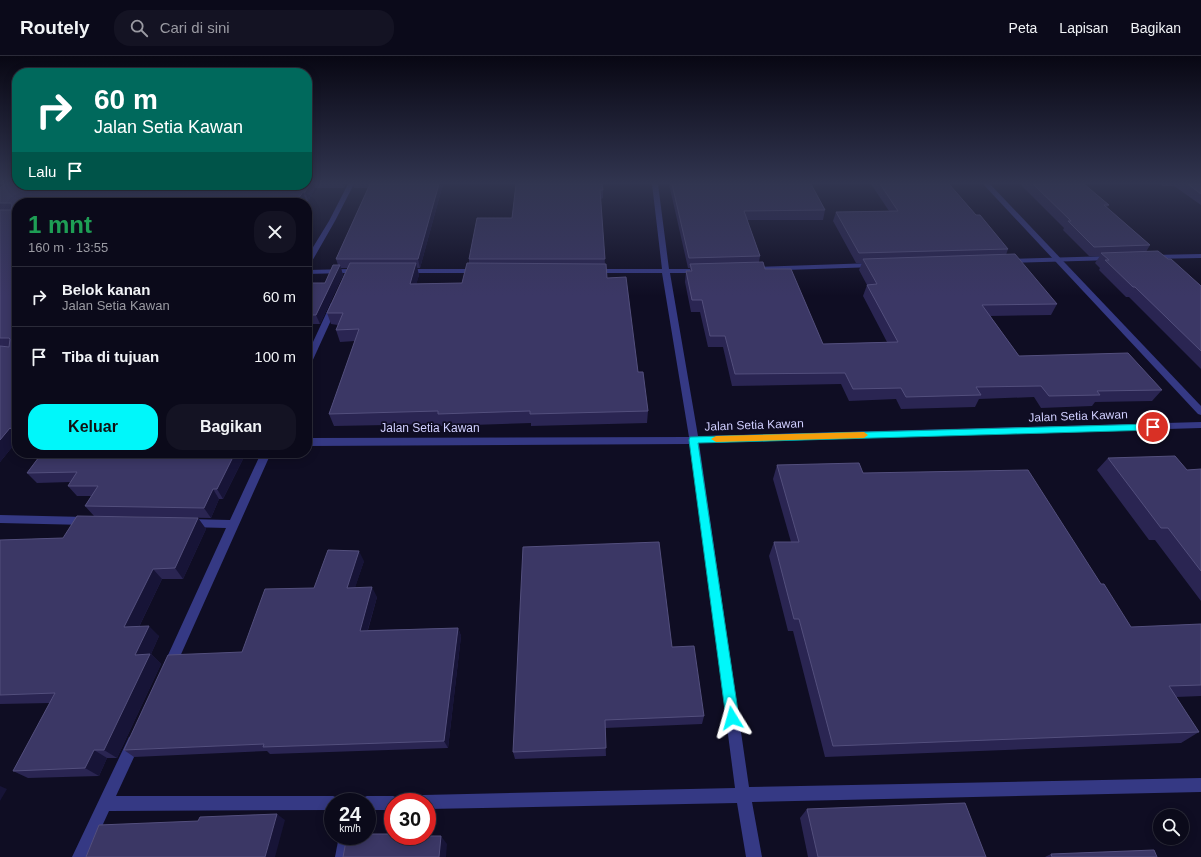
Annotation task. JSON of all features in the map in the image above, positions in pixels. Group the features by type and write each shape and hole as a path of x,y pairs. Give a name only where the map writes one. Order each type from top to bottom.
{"street":[{"path":"312,255 332,221"},
{"path":"660,221 666,272 694,440 743,796 754,857"},
{"path":"1022,221 1201,412"},
{"path":"1145,257 1201,256"},
{"path":"996,261 1121,258"},
{"path":"745,269 878,265"},
{"path":"587,271 666,272 706,270"},
{"path":"312,272 354,271 343,285"},
{"path":"397,271 484,271"},
{"path":"312,353 336,300"},
{"name":"Jalan Setia Kawan","path":"312,442 694,440 1201,426"},
{"path":"165,675 264,458"},
{"path":"0,519 93,521"},
{"path":"179,523 234,524"},
{"path":"80,857 106,804 138,732"},
{"path":"436,802 1201,785"},
{"path":"106,804 324,803"},
{"path":"343,857 345,845"}],"building":[{"path":"0,221 12,221 12,429 10,428 0,440 0,346 9,347 10,339 0,338"},
{"path":"353,221 429,221 418,259 336,259"},
{"path":"476,221 602,221 605,259 469,259"},
{"path":"681,221 748,221 760,256 689,258"},
{"path":"841,221 985,221 1008,249 859,253"},
{"path":"1068,221 1123,221 1150,245 1094,247"},
{"path":"1158,251 1168,259 1171,259 1201,286 1201,351 1105,260 1109,260 1101,253"},
{"path":"1015,254 1057,304 982,305 1019,356 1128,353 1162,390 1097,391 1100,395 1049,396 1041,386 976,387 981,395 906,397 901,388 853,389 845,373 735,374 725,336 710,336 702,300 692,300 686,271 692,271 690,264 763,262 765,269 791,269 823,344 898,342 867,285 877,284 863,259"},
{"path":"350,263 416,263 410,284 462,283 467,263 606,264 607,278 626,277 638,372 643,372 648,411 530,414 530,411 438,414 438,411 329,414 359,329 336,330 343,313 327,313"},
{"path":"333,265 340,265 316,315 312,315 312,283 325,283"},
{"path":"1175,456 1187,470 1201,469 1201,571 1168,528 1161,528 1108,458"},
{"path":"38,458 232,458 217,489 213,489 204,508 85,506 98,486 68,486 77,472 27,473"},
{"path":"859,463 863,473 1028,470 1101,584 1104,584 1131,627 1201,624 1201,685 1169,686 1199,732 833,746 799,619 794,619 774,542 799,542 777,465"},
{"path":"77,516 198,518 175,568 153,569 124,627 149,626 135,655 150,654 104,750 94,750 85,768 13,771 55,693 0,695 0,540 63,538"},
{"path":"659,542 672,647 694,646 704,716 605,720 606,748 513,752 523,547"},
{"path":"328,550 359,551 347,588 372,587 360,631 458,628 444,741 263,747 264,744 124,750 168,655 242,652 265,589 314,588"},
{"path":"965,803 986,857 818,857 807,809"},
{"path":"277,814 265,857 86,857 99,825 198,821 200,817"},
{"path":"376,834 384,834 384,845 436,845 436,836 441,836 439,857 343,857 345,845 376,845"},
{"path":"1154,850 1157,857 1052,857 1051,854"}],"slow traffic":[{"path":"716,439 864,435"}],"route":[{"path":"732,718 694,440 1153,427"}]}
